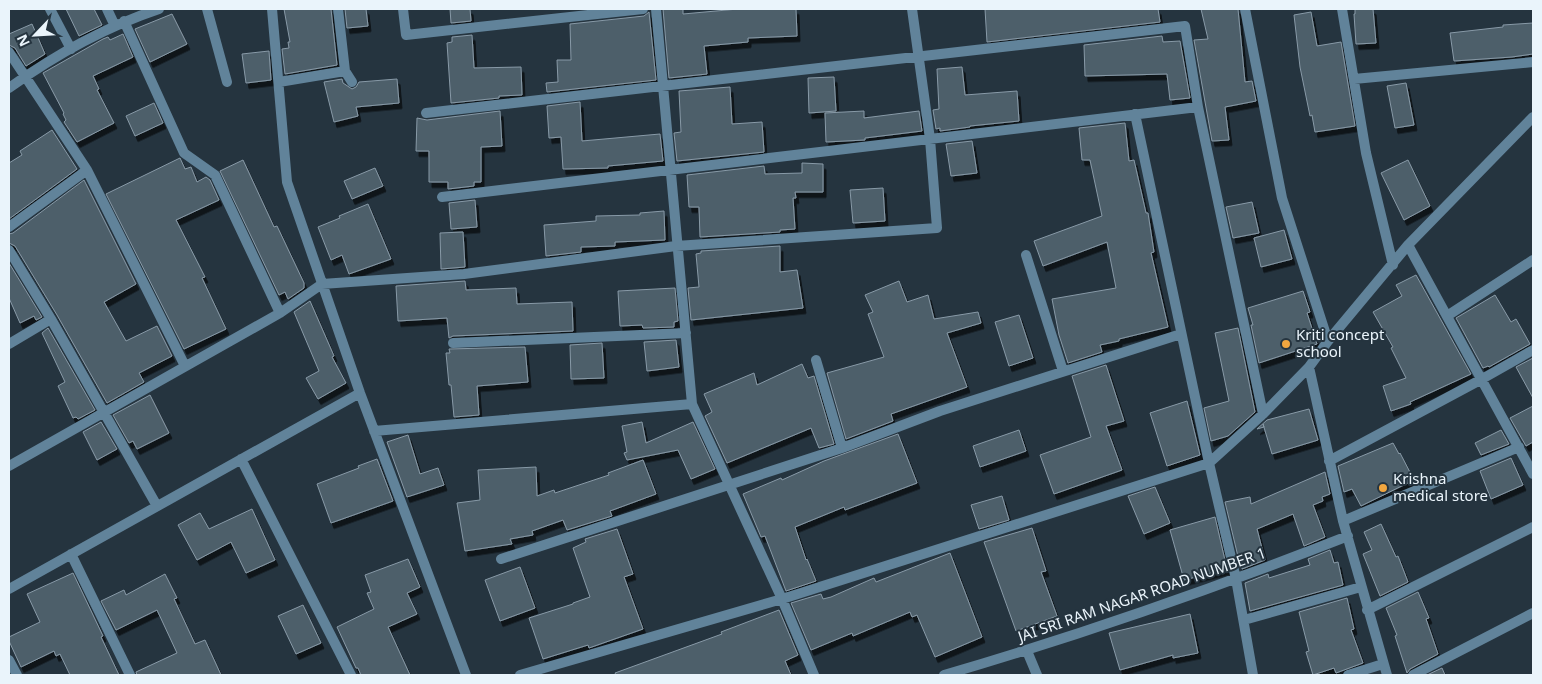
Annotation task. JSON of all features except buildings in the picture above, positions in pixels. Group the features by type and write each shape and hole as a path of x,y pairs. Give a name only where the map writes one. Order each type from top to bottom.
{"street":[{"path":"50,9 71,48"},
{"path":"106,9 120,23 184,153 215,175 280,313"},
{"path":"9,88 71,48 147,11 159,9"},
{"path":"207,9 227,82"},
{"path":"272,9 287,182 360,393 466,675"},
{"path":"338,9 345,71 352,82"},
{"path":"403,9 406,35 643,9"},
{"path":"656,9 676,246 692,404 782,599 814,675"},
{"path":"9,466 280,313 322,284 464,274 676,246 937,228 930,139 912,9"},
{"path":"1245,9 1282,198 1328,340"},
{"path":"1342,9 1366,152 1393,265"},
{"path":"426,113 1185,26 1198,107 1263,414"},
{"path":"9,52 87,170 185,366"},
{"path":"1354,79 1533,62"},
{"path":"279,82 345,71"},
{"path":"442,197 1198,107"},
{"path":"1135,114 1181,334 1236,580 1253,675"},
{"path":"520,675 782,599 1209,463 1263,414 1309,367 1328,340 1408,245 1533,117"},
{"path":"9,227 87,170"},
{"path":"1408,245 1519,448 1530,460 1533,474"},
{"path":"9,250 51,319 157,506"},
{"path":"1026,255 1062,371"},
{"path":"1447,316 1533,260"},
{"path":"9,344 51,319"},
{"path":"453,343 686,333"},
{"path":"501,559 842,448 940,411 1181,334"},
{"path":"1329,461 1533,350"},
{"path":"816,360 842,448"},
{"path":"1309,367 1343,521 1387,675"},
{"path":"9,589 360,393"},
{"path":"374,431 692,404"},
{"path":"1343,521 1519,448"},
{"path":"241,460 351,675"},
{"path":"1367,610 1533,527"},
{"name":"JAI SRI RAM NAGAR ROAD NUMBER 1","path":"944,675 1027,651 1236,580 1348,536"},
{"path":"71,554 130,675"},
{"path":"1244,620 1361,587"},
{"path":"1413,675 1533,613"},
{"path":"1027,651 1037,675"},
{"path":"9,660 17,675"},
{"path":"1348,675 1383,664"}],"place":[{"name":"Kriti concept school","path":"1286,344"},
{"name":"Krishna medical store","path":"1383,488"}]}
